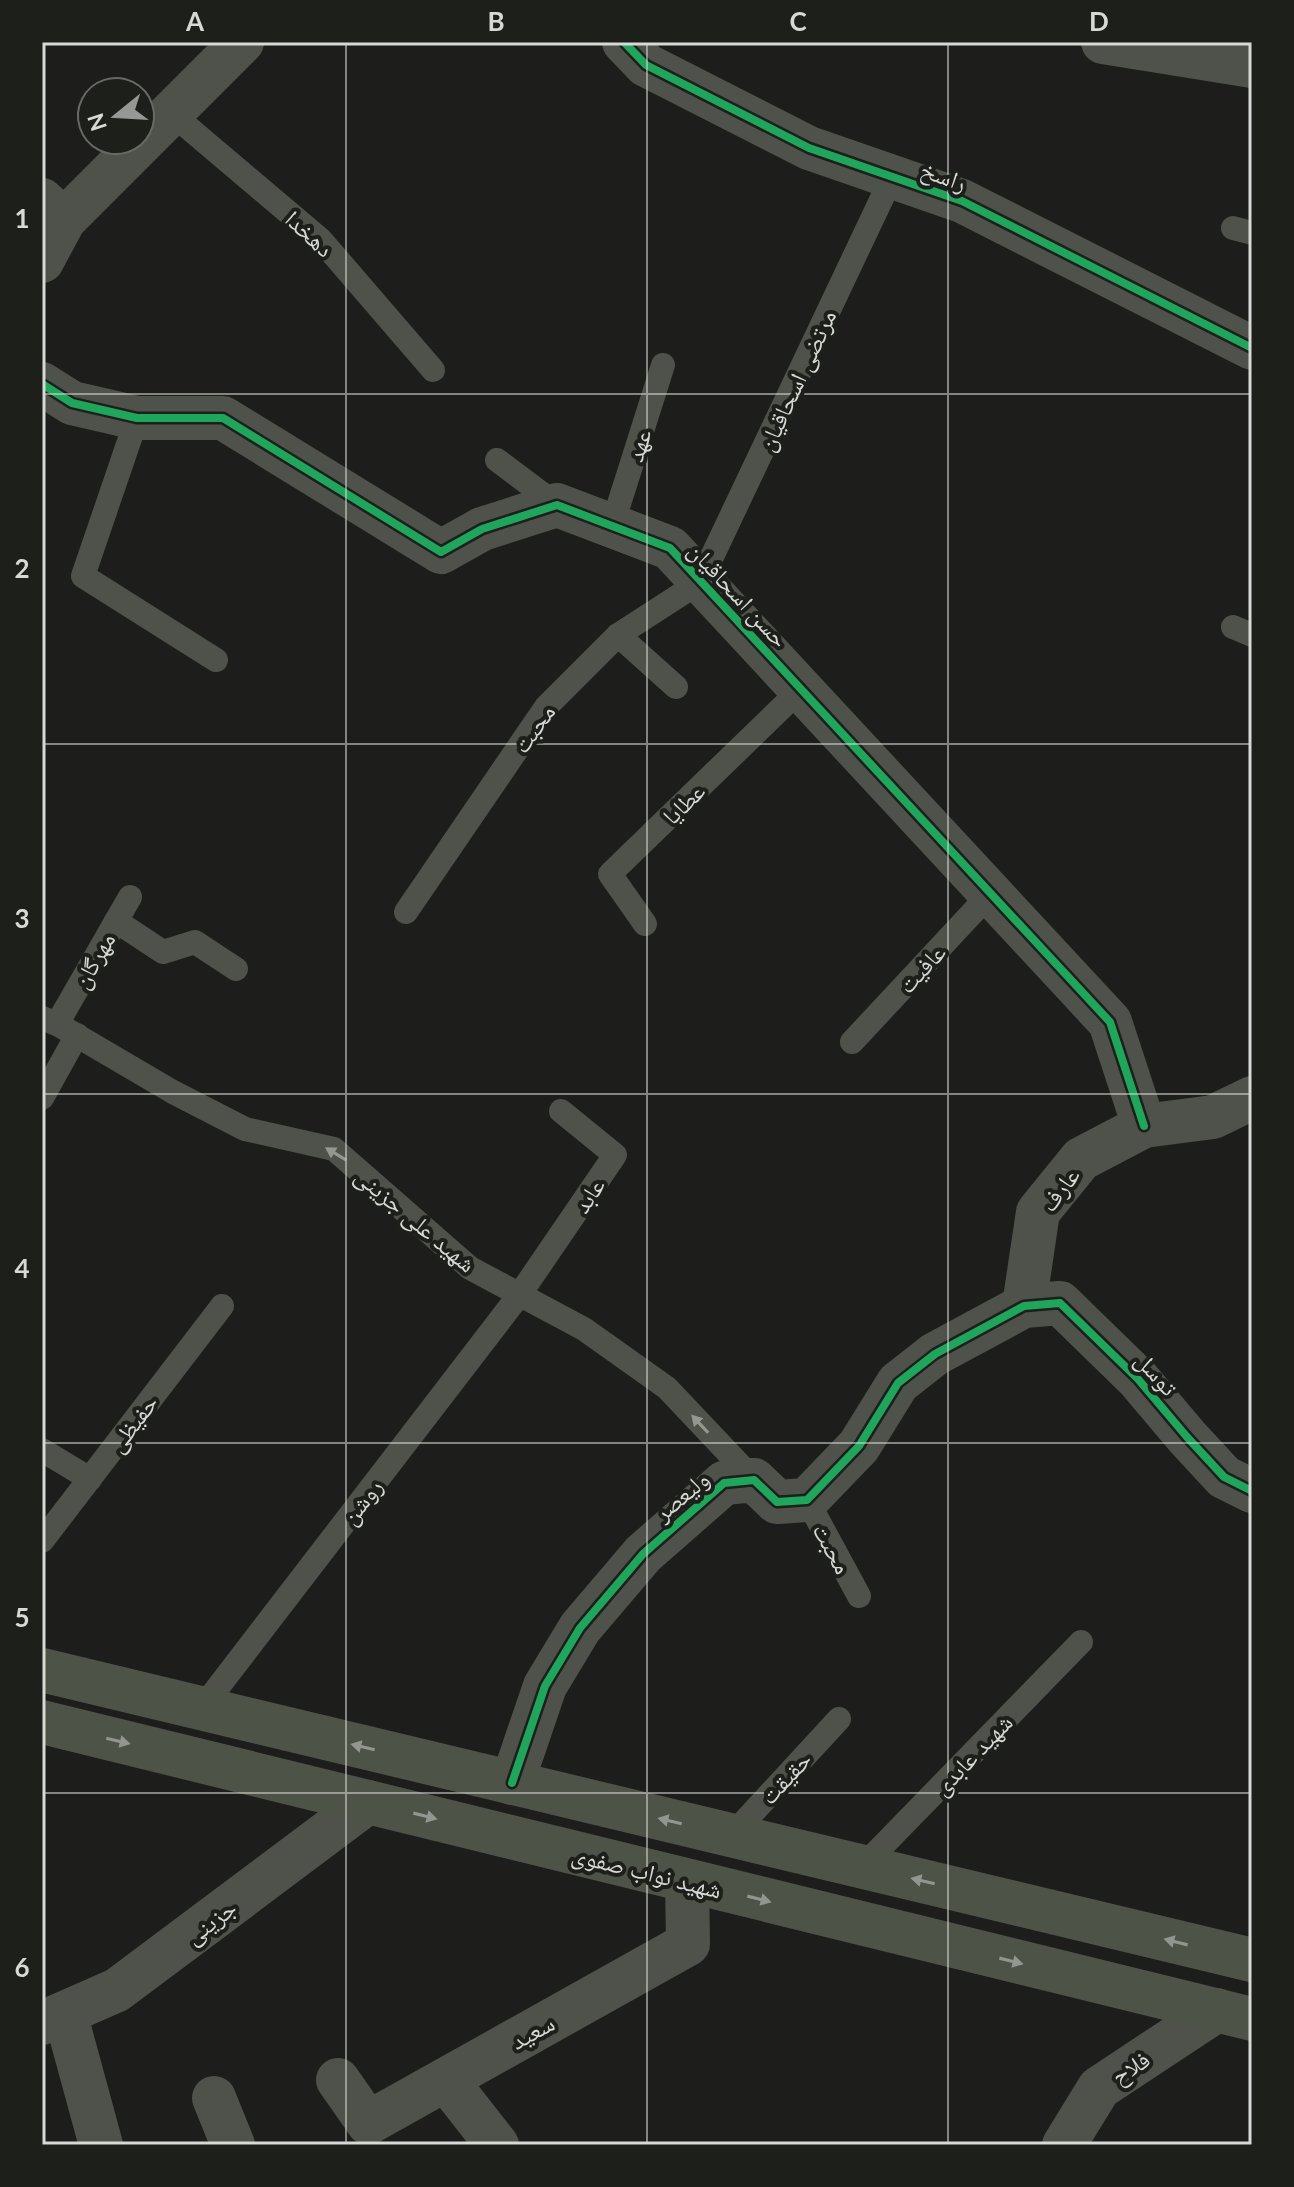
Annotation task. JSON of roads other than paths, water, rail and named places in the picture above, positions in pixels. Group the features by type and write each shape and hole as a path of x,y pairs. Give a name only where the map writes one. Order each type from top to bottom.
{"main road":[{"path":"42,1670 1252,1960"},
{"name":"شهید نواب صفوی","path":"42,1722 1234,2014"}],"street":[{"path":"42,261 53,210 171,113 242,42"},
{"name":"راسخ","path":"624,42 646,65 809,148 962,201 1252,348"},
{"path":"1103,42 1252,66"},
{"path":"42,384 72,403 137,418 223,418 441,552 482,529 557,505"},
{"name":"حسن اسحاقیان","path":"557,505 670,548 1110,1022 1144,1126"},
{"name":"عارف","path":"1024,1306 1038,1212 1081,1159 1144,1126 1213,1117 1252,1098"},
{"name":"توسل","path":"1024,1306 1060,1303 1138,1379 1224,1477 1252,1491"},
{"path":"754,1480 777,1502 807,1500 859,1446 898,1383 935,1354 1024,1306"},
{"name":"ولیعصر","path":"512,1783 545,1686 580,1628 643,1554 724,1483 754,1480"},
{"name":"جزینی","path":"54,2018 117,1990 368,1802"},
{"name":"سعید","path":"338,2080 368,2123 688,1944 687,1881"},
{"name":"فلاح","path":"1064,2145 1099,2088 1234,2014"},
{"path":"54,2018 101,2145"},
{"path":"446,2080 497,2145"},
{"path":"214,2098 233,2145"}],"lane":[{"name":"دهخدا","path":"171,113 321,240 433,370"},
{"name":"مرتضی اسحاقیان","path":"700,582 892,177"},
{"name":"عهد","path":"612,526 663,365"},
{"path":"137,418 83,576 216,660"},
{"path":"497,460 557,505"},
{"name":"محبت","path":"406,912 546,707 618,635 700,582"},
{"path":"618,635 676,687"},
{"name":"عطایا","path":"645,924 610,874 800,690"},
{"name":"عافیت","path":"852,1042 990,894"},
{"name":"مهرگان","path":"42,1098 59,1026 130,897"},
{"path":"116,921 163,952 195,942 236,969"},
{"name":"شهید علی جزینی","path":"59,1026 173,1092 245,1129 334,1149 470,1268 584,1329 667,1388 754,1480"},
{"name":"عابد","path":"520,1294 615,1155 561,1111"},
{"name":"روشن","path":"202,1708 520,1294"},
{"name":"حفیظی","path":"42,1541 222,1306"},
{"path":"42,1450 90,1479"},
{"name":"محبت","path":"807,1500 859,1596"},
{"name":"شهید عابدی","path":"862,1867 1081,1642"},
{"name":"حقیقت","path":"732,1835 839,1719"}]}
